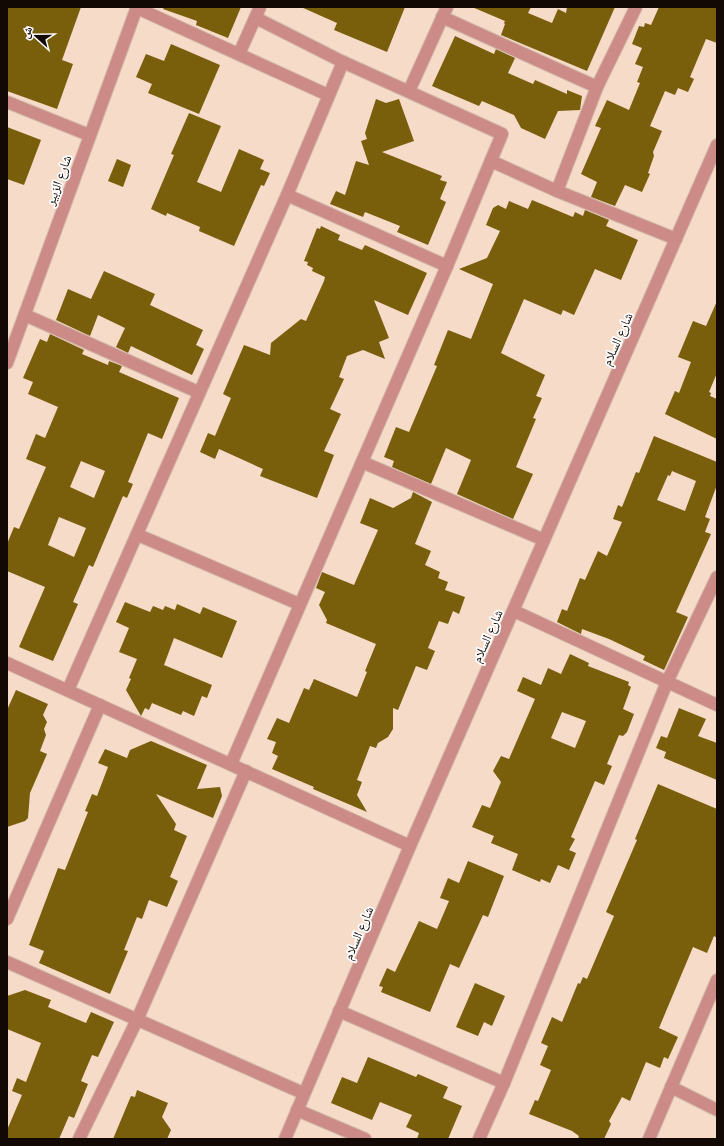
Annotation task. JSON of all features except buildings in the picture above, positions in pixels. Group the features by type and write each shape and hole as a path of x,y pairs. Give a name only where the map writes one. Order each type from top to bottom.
{"street":[{"path":"557,191 597,87 636,7"},
{"path":"137,8 328,94"},
{"name":"شارع الزبير","path":"7,363 89,135 137,8"},
{"path":"231,764 447,266 502,134 343,62 258,12 238,54"},
{"path":"409,91 444,12 597,87"},
{"path":"68,690 138,535 198,392 286,195 343,62"},
{"path":"7,102 89,135"},
{"name":"شارع السلام","path":"285,1139 303,1093 544,540 676,240 712,168 717,144"},
{"path":"491,161 557,191 676,240"},
{"path":"286,195 447,266"},
{"path":"25,315 198,392"},
{"path":"362,462 544,540"},
{"path":"138,535 300,604"},
{"path":"479,1139 504,1083 667,682 717,577"},
{"path":"514,611 717,705"},
{"path":"7,663 410,846"},
{"path":"7,919 100,705"},
{"path":"79,1139 136,1020 246,771"},
{"path":"7,962 303,1093"},
{"path":"648,1139 717,980"},
{"path":"339,1012 504,1083"},
{"path":"671,1087 717,1110"},
{"path":"297,1110 365,1139"}]}
